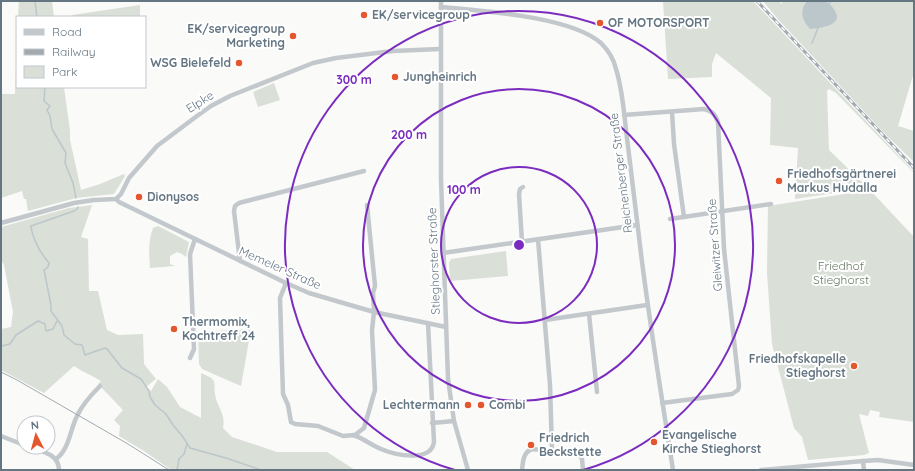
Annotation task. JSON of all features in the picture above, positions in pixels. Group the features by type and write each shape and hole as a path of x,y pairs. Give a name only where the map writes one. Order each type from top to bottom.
{"street":[{"name":"Stieghorster Straße","path":"441,1 441,179 448,378 454,421 468,470"},
{"name":"Reichenberger Straße","path":"441,7 522,16 580,30 591,35 602,44 610,54 616,68 624,115 647,306 673,470"},
{"name":"Elpke","path":"116,199 121,194 129,178 157,146 206,109 230,96 313,63 336,58 393,51 440,49"},
{"name":"Gleiwitzer Straße","path":"624,115 704,109 716,115 718,122 724,249 739,381 738,390 732,394 662,403"},
{"path":"672,112 674,144 684,217"},
{"path":"240,261 234,211 235,206 239,203 364,172"},
{"path":"522,242 519,194 520,189 523,187"},
{"path":"1,223 74,203 116,199"},
{"name":"Memeler Straße","path":"116,199 119,202 286,283 327,299 374,312 446,327"},
{"path":"670,219 771,204"},
{"path":"366,205 375,286 373,293 374,312 372,330 375,390 364,428 364,437 368,442"},
{"path":"443,253 637,225"},
{"path":"190,358 194,349 190,254 196,239"},
{"path":"538,239 550,385 552,451"},
{"path":"286,283 281,293 279,304 283,394 288,406 290,420 293,423 318,426 339,435 353,436 368,442 381,450 395,454 426,454 433,447 428,323"},
{"path":"545,320 647,306"},
{"path":"589,314 597,392"},
{"path":"56,459 64,451 76,417 82,407 100,386"},
{"path":"432,423 454,421"},
{"path":"353,436 364,428"},
{"path":"1,436 16,442"},
{"path":"522,470 526,452 532,449 579,454 582,459 583,470"},
{"path":"50,455 56,459 59,470"},
{"path":"761,470 863,461 885,461 914,465"},
{"path":"863,461 864,470"}],"green space":[{"path":"19,1 52,1 54,16 18,16"},
{"path":"663,1 753,1 914,173 836,93 829,89 827,91 829,150 868,188 795,199 798,148 770,145 771,98 716,53 712,64 712,77 668,79"},
{"path":"763,1 779,1 782,4 782,1 914,1 914,72 898,126 914,131 914,162 886,135 776,17"},
{"path":"140,5 140,16 72,15"},
{"path":"16,72 16,88 64,88 70,140 81,190 124,174 125,176 114,194 76,198 28,211 26,199 24,199 22,191 1,198 1,94 15,94"},
{"path":"274,83 280,100 258,107 253,92"},
{"name":"Friedhof Stieghorst","path":"870,190 914,237 914,422 879,417 880,412 870,410 868,416 859,414 869,453 864,455 808,460 802,437 794,428 772,344 767,273 768,206"},
{"path":"92,205 81,237 88,239 89,291 98,291 107,330 118,335 143,334 144,364 156,379 146,387 151,391 158,379 167,387 180,407 201,418 201,373 209,376 214,383 216,399 224,423 223,428 232,437 277,452 327,452 355,470 171,470 119,436 120,426 114,420 123,410 98,384 101,381 98,379 74,366 44,393 1,370 1,329 11,327 13,312 4,265 1,260 1,227 69,208"},
{"path":"158,226 189,242 186,257 177,252 170,256 170,264 175,266 150,268 150,238 153,228"},
{"path":"506,251 508,276 450,281 449,263 451,259"},
{"path":"251,329 241,386 202,369 199,364 198,332"}],"shaded area":[{"path":"807,1 822,1 829,3 835,11 837,16 836,20 829,25 810,29 802,15 803,8"}],"waterway":[{"path":"35,1 37,16"},
{"path":"829,5 831,1"},
{"path":"812,43 818,28"},
{"path":"45,88 44,101 50,106 47,110 50,116 52,129 66,153 65,163 73,183 76,198"},
{"path":"78,207 74,211 31,226 37,246 49,263 48,267 44,270 51,311 62,326 64,335 75,344 82,345 85,355 105,348 107,349 122,368 141,379 149,391 150,397 155,405 166,414 190,448 261,470"},
{"path":"1,346 10,344 16,335 38,321 45,324 46,331 53,329 57,321"},
{"path":"177,470 179,459 184,454 187,444"}],"tram line":[{"path":"1,372 128,444 169,470"}],"railway":[{"path":"757,1 914,168"}],"place":[{"name":"EK/servicegroup","path":"364,15"},
{"name":"OF MOTORSPORT","path":"600,23"},
{"name":"EK/servicegroup Marketing","path":"293,36"},
{"name":"WSG Bielefeld","path":"239,63"},
{"name":"Jungheinrich","path":"395,77"},
{"name":"Friedhofsgärtnerei Markus Hudalla","path":"779,181"},
{"name":"Dionysos","path":"139,197"},
{"name":"Thermomix, Kochtreff 24","path":"174,329"},
{"name":"Friedhofskapelle Stieghorst","path":"854,366"},
{"name":"Lechtermann","path":"468,405"},
{"name":"Combi","path":"481,405"},
{"name":"Evangelische Kirche Stieghorst","path":"654,442"},
{"name":"Friedrich Beckstette","path":"531,445"}]}
